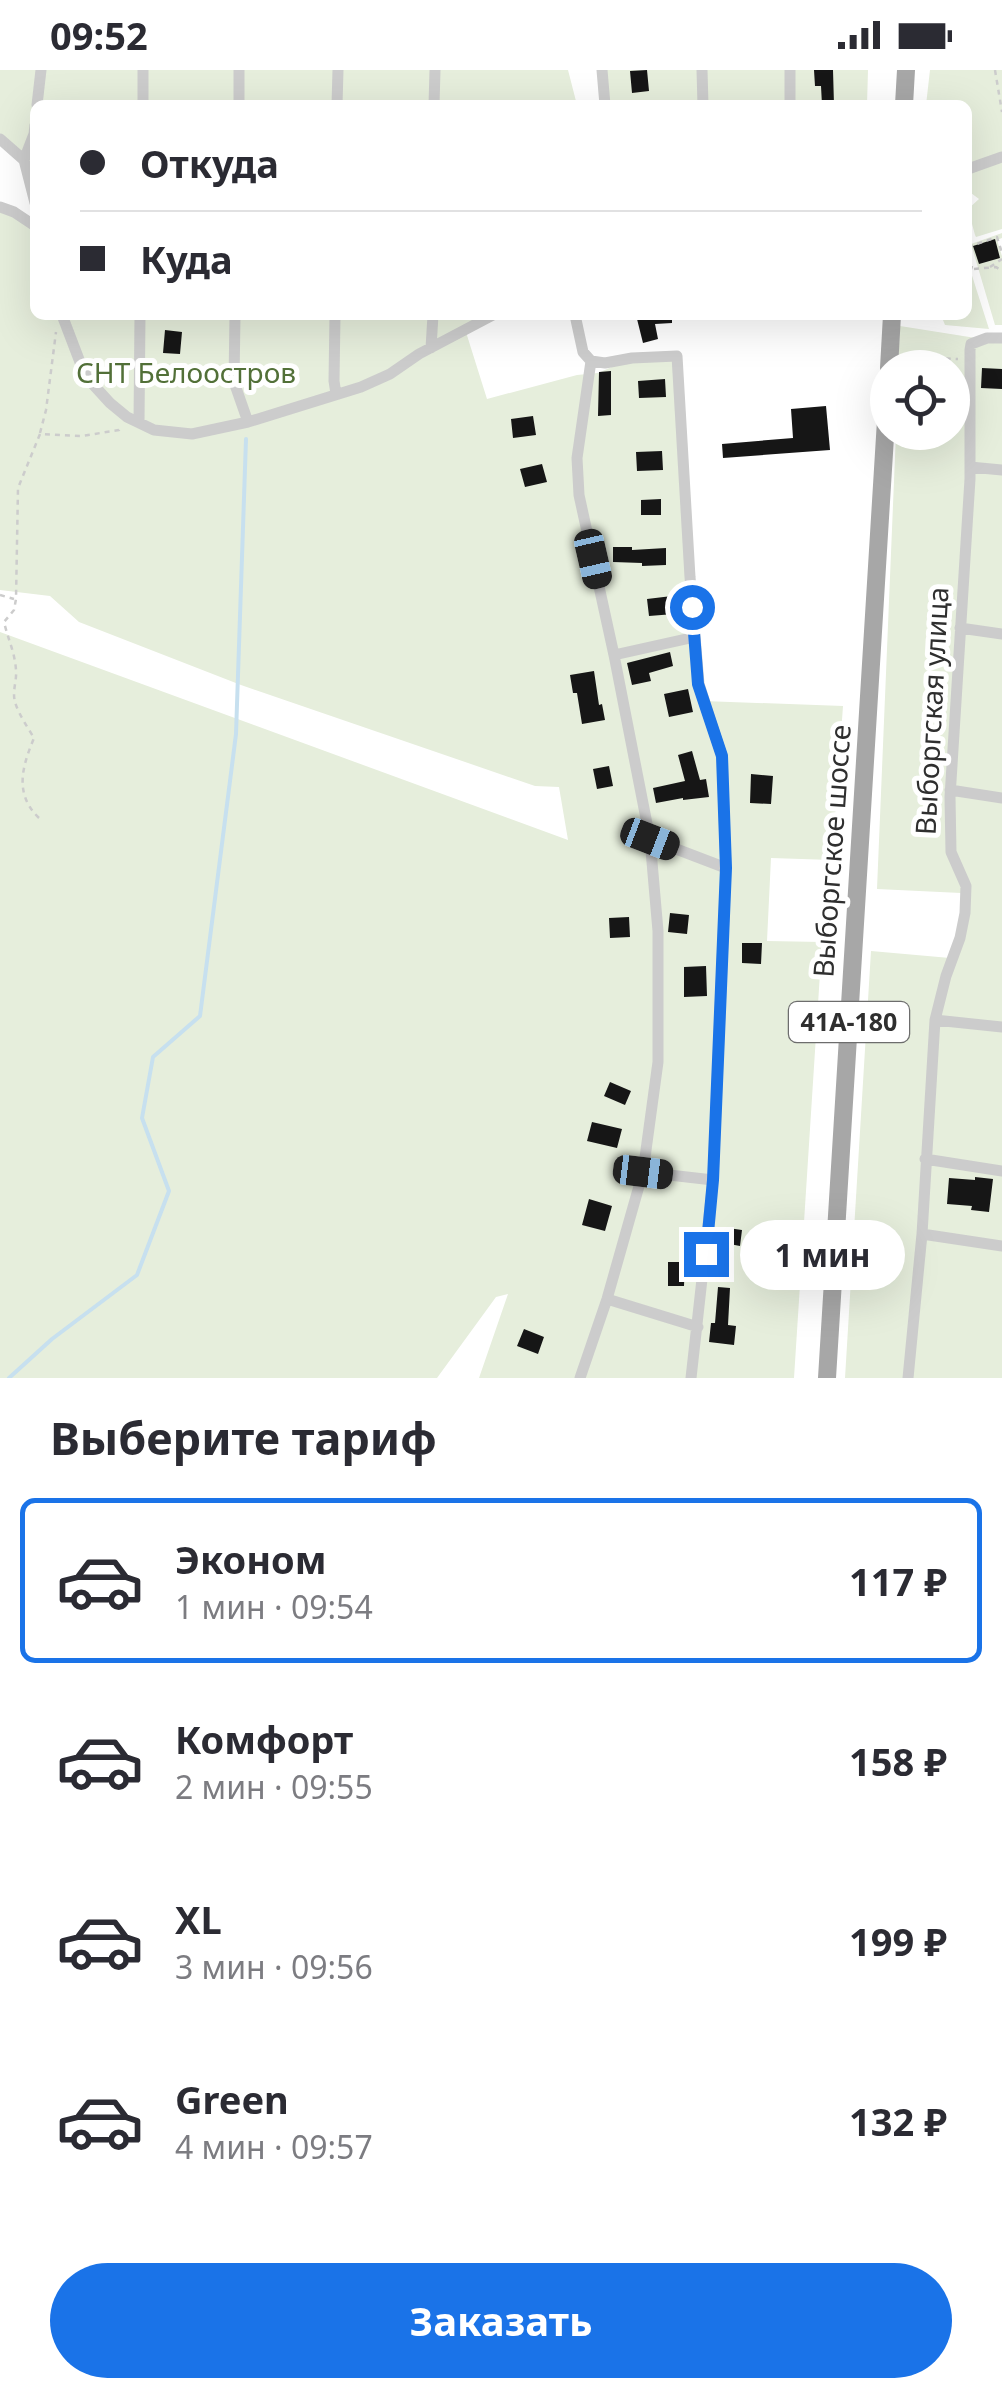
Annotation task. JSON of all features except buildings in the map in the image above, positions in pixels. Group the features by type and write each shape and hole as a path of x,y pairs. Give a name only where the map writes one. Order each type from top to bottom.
{"main road":[{"path":"904,100 906,70"},
{"path":"890,350 892,320"},
{"name":"Выборгское шоссе","path":"828,1378 884,450"}],"street":[{"path":"38,100 41,70"},
{"path":"143,70 143,100"},
{"path":"239,70 239,100"},
{"path":"338,70 338,100"},
{"path":"434,100 435,70"},
{"path":"602,70 605,100"},
{"path":"702,70 703,100"},
{"path":"790,70 790,100"},
{"path":"0,139 24,160 30,183"},
{"path":"24,160 30,144"},
{"path":"972,168 1002,157"},
{"path":"0,206 30,223"},
{"path":"133,419 140,320"},
{"path":"235,320 234,382 248,422"},
{"path":"335,320 336,394"},
{"path":"431,348 433,320"},
{"path":"60,321 89,380 110,403 154,430 192,434 248,422 390,374 484,320"},
{"path":"576,320 583,352 591,361 677,356 698,684 722,756 726,868 713,1180 691,1378"},
{"name":"Выборгская улица","path":"970,355 972,344 1002,338"},
{"path":"580,1378 643,1172 658,1062 658,931 650,839 579,495 577,458 591,361"},
{"name":"Выборгская улица","path":"908,1378 922,1234 935,1020 966,913 966,886 951,852 950,790 970,450"},
{"path":"970,467 1002,470"},
{"path":"960,628 1002,634"},
{"path":"614,655 694,637"},
{"path":"950,790 1002,798"},
{"path":"650,839 726,868"},
{"path":"935,1020 1002,1027"},
{"path":"925,1159 1002,1171"},
{"path":"643,1172 713,1180"},
{"path":"922,1234 1002,1246"},
{"path":"607,1299 698,1327"}],"path":[{"path":"995,70 1002,112"},
{"path":"972,245 997,237 1002,252"},
{"path":"988,268 1002,259"},
{"path":"972,265 1001,269"},
{"path":"39,818 28,807 22,782 21,772 34,738 15,702 16,670 4,622 14,610 16,599 18,488 40,434 60,321"},
{"path":"40,434 82,436 119,430 133,419"},
{"path":"0,595 16,599"}],"green space":[{"path":"0,70 568,70 576,100 30,100 30,186 22,159 0,139"},
{"path":"602,70 868,70 867,100 605,100"},
{"path":"930,70 1002,70 1002,229 976,237 972,224 972,205 979,199 972,194 972,100 927,100"},
{"name":"СНТ Белоостров","path":"0,207 30,224 30,320 483,320 465,329 487,399 598,373 632,358 677,356 703,701 843,706 832,860 771,858 767,941 822,942 794,1378 479,1378 508,1294 496,1297 437,1378 0,1378 0,632 568,840 559,787 535,786 241,685 79,622 50,596 0,590"},
{"path":"1002,233 997,240 1002,256 1002,325 995,325 972,244"},
{"path":"972,276 989,329 945,325 943,320 972,320"},
{"path":"900,326 982,339 1002,338 1002,1378 845,1378 871,951 950,958 961,933 961,893 877,889 895,450 970,450 970,350 899,350"}],"waterway":[{"path":"9,1378 52,1339 137,1275 169,1191 142,1118 153,1057 200,1016 236,734 246,439"}],"route":[{"path":"692,607 698,684 722,756 726,868 713,1180 706,1254"}]}
